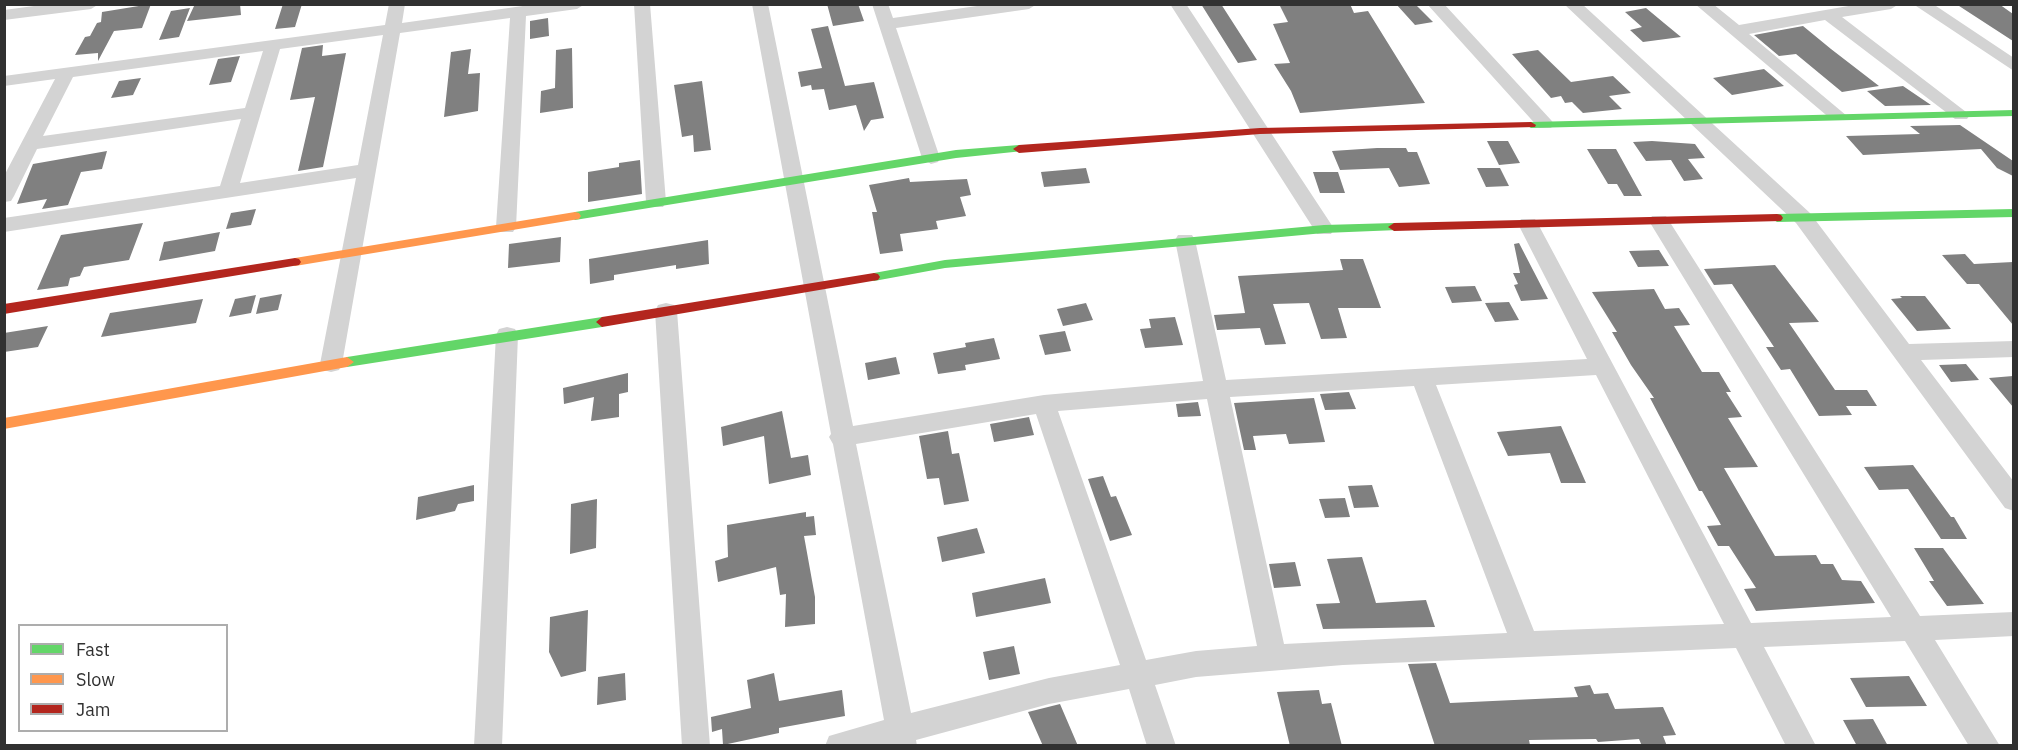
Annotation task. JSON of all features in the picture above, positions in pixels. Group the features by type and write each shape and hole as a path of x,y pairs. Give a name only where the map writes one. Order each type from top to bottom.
{"street":[{"path":"4,15 91,4"},
{"path":"331,363 397,4"},
{"path":"4,81 577,4"},
{"path":"642,4 656,202"},
{"path":"760,4 817,288 841,437 902,738"},
{"path":"880,4 931,158"},
{"path":"887,24 1029,4"},
{"path":"1178,4 1324,229"},
{"path":"1434,4 1545,124"},
{"path":"1572,4 1803,218 1903,352 2005,478 2013,501"},
{"path":"1703,4 1838,116"},
{"path":"1735,31 1891,4"},
{"path":"1921,4 2010,60"},
{"path":"506,227 518,12"},
{"path":"1828,15 1961,115"},
{"path":"228,191 273,45"},
{"path":"4,196 68,72"},
{"path":"31,144 252,112"},
{"path":"4,309 931,158 1260,131 2013,113"},
{"path":"4,225 365,170"},
{"path":"4,424 331,363 817,288 945,264 1185,240 1324,229 2013,213"},
{"path":"1659,221 1986,746"},
{"path":"1528,224 1802,746"},
{"path":"1185,240 1273,658"},
{"path":"666,311 696,746"},
{"path":"488,746 507,335"},
{"path":"1903,352 2013,349"},
{"path":"841,437 1044,404 1125,395 1604,366"},
{"path":"1422,377 1526,644"},
{"path":"1044,404 1162,746"},
{"path":"839,746 902,738 1049,691 1137,673 1196,664 1344,652 2013,624"}],"building":[{"path":"151,4 142,28 114,31 98,61 98,53 75,55 85,37 90,36 97,23 101,22 102,12"},
{"path":"195,4 240,4 241,15 187,21"},
{"path":"283,4 302,4 295,27 275,29"},
{"path":"827,4 858,4 864,21 833,26"},
{"path":"1201,4 1221,4 1257,60 1238,63"},
{"path":"1279,4 1350,4 1354,13 1368,11 1425,103 1300,113 1291,91 1274,64 1290,63 1273,24 1288,22"},
{"path":"1396,4 1415,4 1433,22 1415,25"},
{"path":"1956,4 1999,4 2013,14 2013,41"},
{"path":"190,8 179,37 159,40 171,11"},
{"path":"1646,8 1681,37 1643,42 1630,30 1642,27 1625,12"},
{"path":"548,18 549,36 530,39 530,21"},
{"path":"828,26 845,86 874,82 884,118 871,120 864,131 856,105 829,110 824,89 812,90 811,85 801,87 798,72 822,68 811,29"},
{"path":"1803,26 1879,86 1842,92 1796,54 1779,56 1754,35"},
{"path":"323,45 322,56 346,53 335,109 323,167 298,171 315,97 290,100 302,48"},
{"path":"572,48 573,108 540,113 541,91 555,88 556,50"},
{"path":"471,49 468,74 480,73 478,111 444,117 451,52"},
{"path":"1538,50 1571,82 1613,76 1631,93 1609,96 1622,109 1583,113 1572,102 1565,103 1561,96 1551,98 1512,54"},
{"path":"240,56 231,82 209,85 218,59"},
{"path":"1764,69 1784,86 1732,95 1713,78"},
{"path":"141,78 133,95 111,98 119,81"},
{"path":"702,81 711,150 694,152 693,135 682,137 674,85"},
{"path":"1903,86 1931,105 1885,106 1867,91"},
{"path":"1960,125 2013,161 2013,176 1997,168 1981,149 1863,155 1846,136 1920,134 1910,126"},
{"path":"1487,141 1508,141 1520,163 1499,165"},
{"path":"1633,142 1695,144 1705,158 1688,159 1703,179 1684,181 1671,160 1646,161"},
{"path":"1406,148 1408,152 1417,152 1430,184 1399,187 1389,168 1340,170 1332,151"},
{"path":"1587,149 1616,149 1642,196 1624,196 1617,184 1608,184"},
{"path":"107,151 102,169 81,172 68,205 42,209 47,199 17,204 33,164"},
{"path":"640,160 642,194 588,202 588,172 619,167 619,163"},
{"path":"1086,168 1090,183 1044,187 1041,172"},
{"path":"1477,168 1500,168 1509,186 1486,187"},
{"path":"1313,172 1338,172 1345,193 1320,193"},
{"path":"909,178 910,182 967,179 971,195 960,197 966,216 936,221 938,229 900,234 903,251 880,254 872,212 877,212 869,185"},
{"path":"256,209 251,225 226,229 231,213"},
{"path":"143,223 129,260 84,267 80,276 70,278 68,286 37,290 61,235"},
{"path":"220,232 215,251 159,261 164,242"},
{"path":"561,237 560,262 508,268 509,244"},
{"path":"708,240 709,264 676,269 676,265 614,275 614,280 590,284 589,259"},
{"path":"1519,243 1548,299 1521,301 1514,285 1518,284 1513,273 1520,273 1514,244"},
{"path":"1659,250 1669,266 1638,267 1629,251"},
{"path":"1965,254 1974,264 2013,262 2013,325 1979,284 1967,284 1942,255"},
{"path":"1340,259 1363,259 1381,308 1338,308 1347,338 1321,339 1309,303 1273,304 1286,344 1265,345 1260,328 1217,330 1214,315 1245,313 1238,276 1343,270"},
{"path":"1775,265 1819,322 1789,323 1835,390 1867,390 1877,406 1846,406 1852,415 1819,416 1790,369 1781,370 1766,347 1774,347 1732,284 1714,285 1704,269"},
{"path":"1475,286 1482,301 1452,303 1445,287"},
{"path":"1654,289 1665,309 1679,308 1690,325 1674,326 1702,372 1719,372 1731,392 1726,392 1742,417 1728,418 1758,467 1724,468 1775,556 1816,555 1821,564 1833,564 1842,580 1861,581 1875,603 1756,611 1744,589 1756,588 1729,546 1718,546 1707,526 1721,525 1702,491 1699,491 1650,398 1654,398 1631,365 1612,332 1617,332 1592,292"},
{"path":"282,294 278,310 256,314 260,298"},
{"path":"256,295 251,313 229,317 235,299"},
{"path":"1900,296 1925,296 1951,329 1917,331 1891,299 1902,298"},
{"path":"203,299 196,323 101,337 110,313"},
{"path":"1509,302 1519,320 1495,322 1485,303"},
{"path":"1086,303 1093,320 1063,326 1057,309"},
{"path":"1175,317 1183,345 1145,348 1140,329 1151,328 1149,319"},
{"path":"48,326 38,347 4,352 4,333"},
{"path":"1065,331 1071,351 1045,355 1039,335"},
{"path":"994,338 1000,359 965,365 966,370 938,374 933,353 966,347 965,343"},
{"path":"896,357 900,374 868,380 865,363"},
{"path":"1966,364 1979,380 1951,382 1939,365"},
{"path":"628,373 628,392 619,394 619,417 591,421 594,397 564,404 563,388"},
{"path":"2013,376 2013,407 1989,378"},
{"path":"1349,392 1356,409 1325,410 1320,394"},
{"path":"1314,398 1325,442 1289,444 1286,434 1253,436 1256,450 1244,450 1234,403"},
{"path":"1198,402 1201,416 1178,417 1176,404"},
{"path":"782,411 791,458 808,455 811,475 769,484 764,436 723,446 721,427"},
{"path":"1029,417 1034,435 994,442 990,424"},
{"path":"1561,426 1586,483 1561,483 1550,453 1508,456 1497,432"},
{"path":"948,431 952,454 959,453 969,501 944,505 939,478 927,479 919,436"},
{"path":"1913,465 1951,517 1954,517 1967,539 1941,539 1908,489 1879,490 1864,467"},
{"path":"1103,476 1111,497 1116,496 1132,535 1110,541 1088,479"},
{"path":"474,485 474,501 458,504 455,511 416,520 418,497"},
{"path":"1372,485 1379,507 1354,508 1348,486"},
{"path":"1345,498 1350,517 1325,518 1319,499"},
{"path":"597,499 596,548 570,554 571,504"},
{"path":"806,512 806,517 814,516 816,535 804,536 815,597 815,624 785,627 786,594 780,595 776,567 718,582 715,561 728,557 727,525"},
{"path":"977,528 985,553 942,562 937,537"},
{"path":"1914,548 1943,548 1984,604 1947,606 1929,581 1934,581"},
{"path":"1362,557 1376,603 1426,600 1435,627 1323,629 1316,604 1340,603 1327,559"},
{"path":"1295,562 1301,586 1274,588 1269,564"},
{"path":"1045,578 1051,603 976,617 972,593"},
{"path":"588,610 586,671 561,677 549,652 550,617"},
{"path":"1014,646 1020,674 989,680 983,652"},
{"path":"1436,663 1450,703 1578,697 1574,687 1590,685 1594,694 1608,693 1615,709 1663,707 1676,735 1663,736 1667,746 1642,746 1639,739 1598,742 1596,739 1529,740 1530,745 1435,746 1408,664"},
{"path":"625,673 626,700 597,705 598,677"},
{"path":"774,673 779,701 842,690 845,716 779,728 779,733 723,745 722,729 712,732 711,717 751,708 747,680"},
{"path":"1909,676 1927,706 1866,707 1850,678"},
{"path":"1319,690 1322,704 1331,703 1342,746 1290,746 1277,692"},
{"path":"1060,704 1078,746 1043,746 1028,712"},
{"path":"1873,719 1888,746 1857,746 1843,720"}],"traffic: fast":[{"path":"1531,125 2014,113"},
{"path":"575,216 956,154 1019,149"},
{"path":"1777,218 2014,213"},
{"path":"874,277 945,264 1324,229 1394,227"},
{"path":"347,362 602,322"}],"traffic: slow":[{"path":"295,262 575,216"},
{"path":"4,424 347,362"}],"traffic: jam":[{"path":"1019,149 1260,131 1531,125"},
{"path":"1394,227 1777,218"},
{"path":"4,309 295,262"},
{"path":"602,322 874,277"}]}
